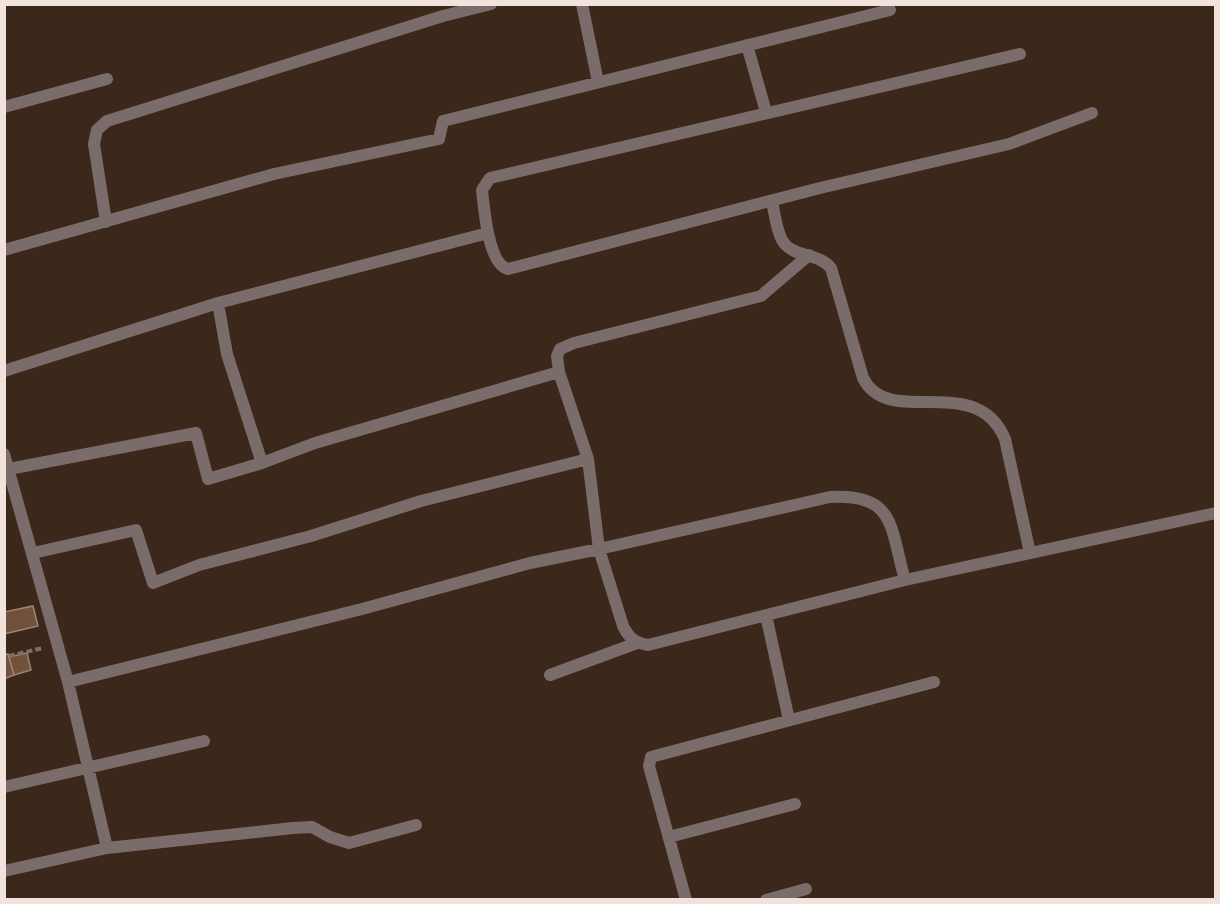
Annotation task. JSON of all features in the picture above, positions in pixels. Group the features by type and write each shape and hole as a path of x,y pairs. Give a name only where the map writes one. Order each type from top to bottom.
{"street":[{"path":"106,222 94,144 97,130 107,122 441,10 491,4"},
{"path":"582,4 598,82"},
{"path":"4,250 274,174 439,139 443,121 890,10"},
{"path":"747,45 766,112"},
{"path":"1020,54 490,177 482,190 488,233 498,263 508,269 820,188 1009,144 1092,113"},
{"path":"4,106 107,79"},
{"path":"772,202 783,242 794,250 825,261 831,268 863,378 869,390 879,398 974,406 998,423 1005,439 1030,553"},
{"path":"4,371 218,303 488,233"},
{"path":"809,255 761,296 565,345 556,356 559,372 588,459 600,549 623,626 628,636 637,643 648,645 905,580 1215,513"},
{"path":"218,303 227,354 262,463"},
{"path":"9,469 196,433 208,479 262,463 315,443 559,372"},
{"path":"4,454 68,681 108,848"},
{"path":"33,553 136,530 153,583 199,565 311,536 420,501 588,459"},
{"path":"68,681 362,609 530,563 830,497 864,497 879,505 886,514 905,580"},
{"path":"766,615 789,720"},
{"path":"550,675 637,643"},
{"path":"686,900 649,766 651,757 934,682"},
{"path":"4,787 204,741"},
{"path":"669,837 795,804"},
{"path":"4,871 108,848 302,828 312,828 349,843 416,825"},
{"path":"766,900 806,889"}],"path":[{"path":"9,656 58,645"}],"building":[{"path":"33,606 38,626 4,634 4,612"},
{"path":"27,653 31,670 14,675 9,657"},
{"path":"8,654 14,675 4,679 4,655"}]}
